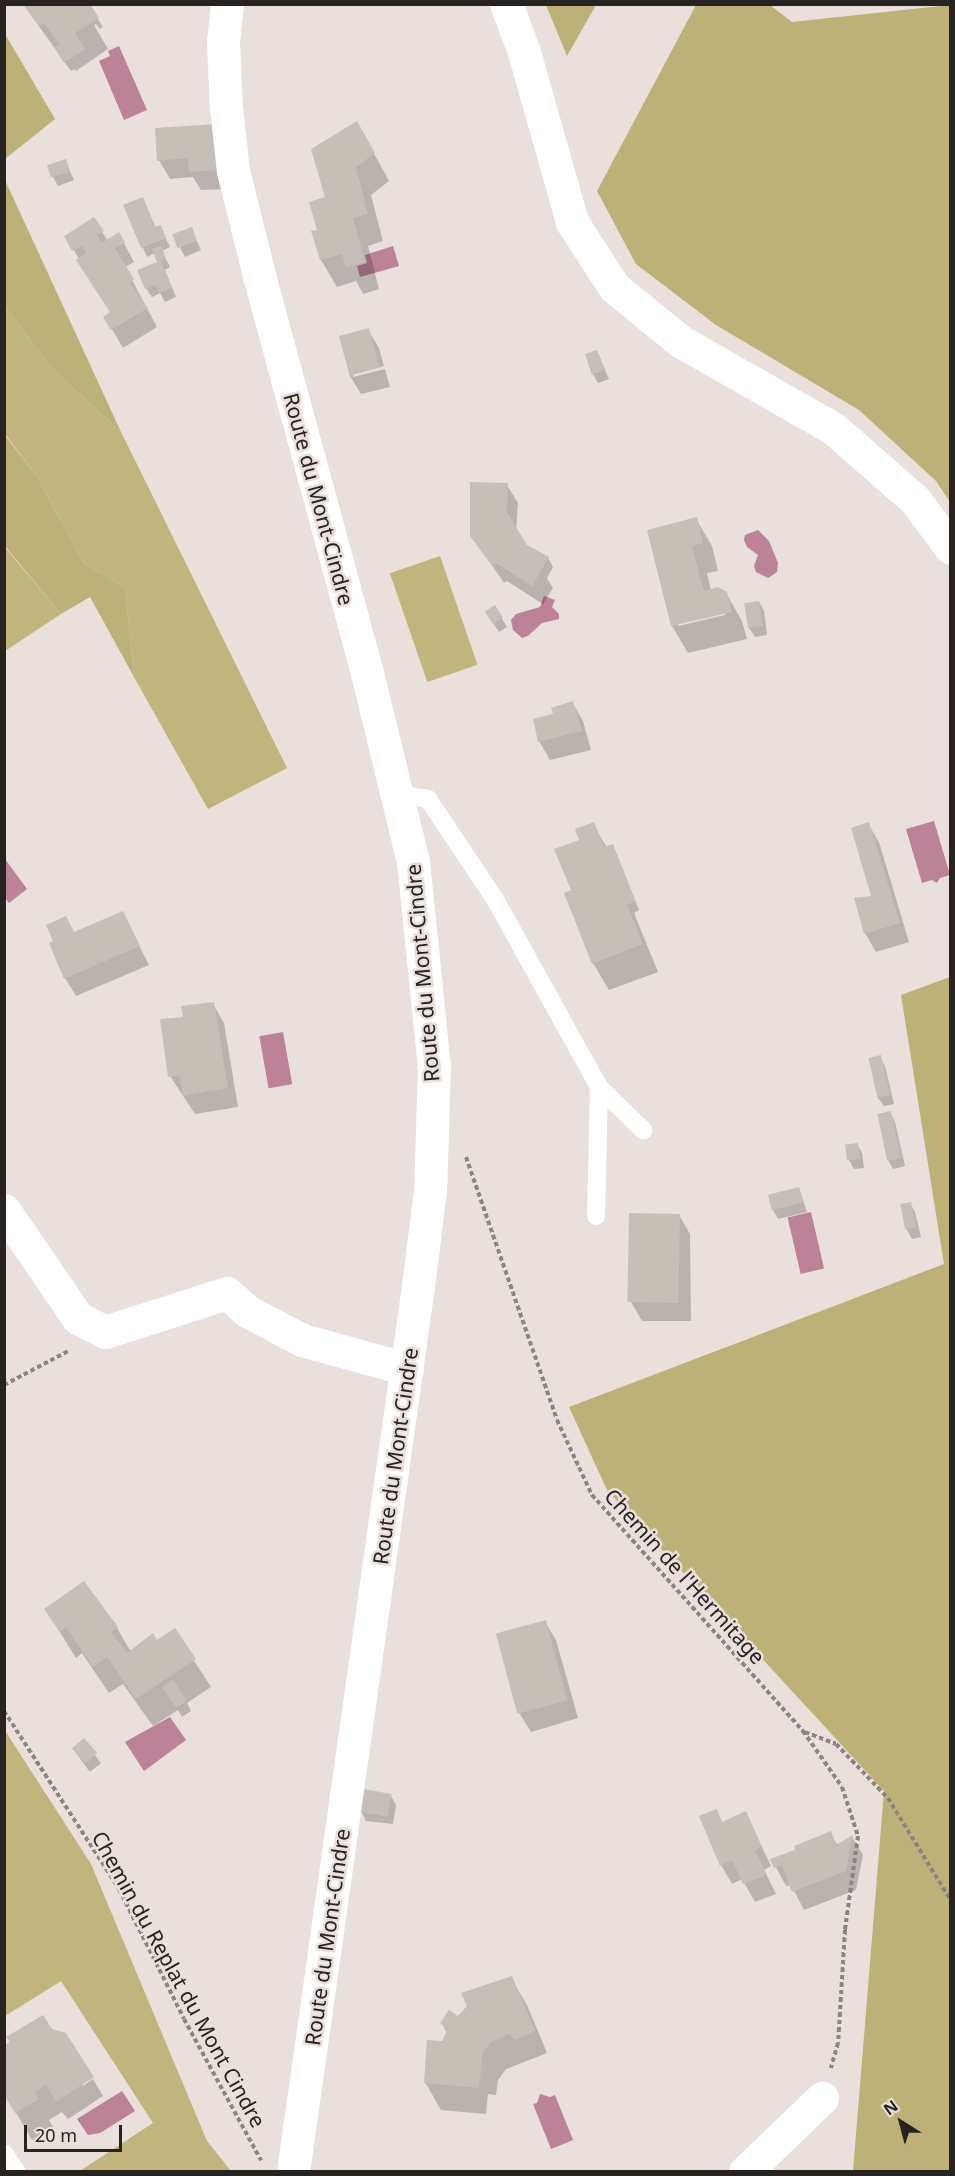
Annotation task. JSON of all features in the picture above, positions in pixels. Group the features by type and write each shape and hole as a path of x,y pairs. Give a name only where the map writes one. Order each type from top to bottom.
{"street":[{"name":"Route du Mont-Cindre","path":"226,4 223,43 226,107 233,171 413,861 434,1066 430,1190 407,1369 293,2172"},
{"path":"506,4 524,52 572,222 614,287 680,341 834,429 915,500 951,548"},
{"path":"4,1210 78,1318 105,1332 227,1293 247,1311 302,1340 407,1369"},
{"path":"745,2172 822,2098"}],"lane":[{"path":"396,793 428,799 496,901 599,1087 643,1130"},
{"path":"596,1216 599,1087"},
{"path":"4,2153 17,2172"}],"path":[{"name":"Chemin de l'Hermitage","path":"465,1155 557,1420 592,1495 803,1731 842,1787 858,1836 845,1930 838,2043 822,2098"},
{"path":"4,1385 105,1332"},
{"name":"Chemin du Replat du Mont Cindre","path":"4,1711 119,1889 184,2019 262,2162"},
{"path":"803,1731 836,1744 888,1798 951,1899"}],"shaded area":[{"path":"546,5 596,5 567,56"},
{"path":"696,5 770,5 792,22 950,5 950,502 936,481 859,410 716,325 636,264 597,191"},
{"path":"5,34 55,119 4,159"},
{"path":"119,46 147,110 124,120 99,61 110,56 108,51"},
{"path":"4,180 121,432 50,367 5,306"},
{"path":"393,246 399,266 360,277 357,266 367,263 365,255"},
{"path":"5,306 50,367 121,432 287,768 208,809 134,677 125,587 84,564 38,478 5,434"},
{"path":"4,434 38,478 84,564 125,587 134,677 90,597 61,614 5,546"},
{"path":"758,530 769,541 778,563 777,572 768,578 756,572 754,566 758,555 747,547 744,540 745,535"},
{"path":"4,546 61,614 5,651 4,651"},
{"path":"440,556 477,665 427,682 390,573"},
{"path":"544,596 555,600 552,607 559,614 559,619 542,623 528,636 522,638 513,630 511,620 516,614 540,607"},
{"path":"934,821 950,875 940,878 937,883 932,880 922,883 906,829"},
{"path":"5,859 27,889 9,903 5,898"},
{"path":"950,977 950,2171 853,2171 884,1791 607,1490 569,1407 944,1264 901,995"},
{"path":"283,1032 292,1084 269,1088 259,1036"},
{"path":"811,1212 824,1269 801,1274 788,1217"},
{"path":"170,1717 186,1740 144,1771 125,1742"},
{"path":"4,1729 91,1864 207,2141 231,2171 80,2171 153,2123 61,1981 5,2016"},
{"path":"122,2091 135,2111 100,2133 88,2135 77,2119"},
{"path":"540,2094 550,2097 555,2095 573,2140 551,2149 533,2104 537,2103"}],"building":[{"path":"23,4 90,4 99,18 75,33 85,49 64,63 54,47 59,44 44,23 39,26"},
{"path":"357,121 375,153 356,167 368,214 353,218 365,262 346,267 342,254 320,260 311,231 317,230 309,202 325,197 311,149"},
{"path":"216,124 219,170 189,172 188,158 157,161 155,128"},
{"path":"66,159 70,171 51,178 47,165"},
{"path":"143,197 155,227 161,225 166,238 141,248 123,205"},
{"path":"94,217 104,231 97,235 102,243 119,232 125,243 115,248 134,279 130,283 148,308 111,330 103,317 110,312 76,260 86,253 82,246 72,251 64,236"},
{"path":"192,227 197,241 177,248 172,234"},
{"path":"161,246 166,258 161,261 172,288 159,293 155,285 145,289 137,270 157,262 152,249"},
{"path":"369,328 380,368 350,376 339,336"},
{"path":"597,350 605,369 592,375 585,354"},
{"path":"470,482 508,483 507,512 527,545 549,557 532,586 496,563 492,566 470,536"},
{"path":"697,517 703,543 692,546 704,591 718,587 727,592 732,612 671,626 647,530"},
{"path":"759,601 763,626 748,628 744,603"},
{"path":"495,605 503,618 493,624 485,611"},
{"path":"573,701 582,731 538,742 533,719 553,714 551,708"},
{"path":"594,822 604,847 613,844 635,901 627,905 643,944 592,964 564,893 571,890 554,849 579,840 575,829"},
{"path":"869,822 900,923 864,934 854,898 871,896 851,828"},
{"path":"123,911 140,946 64,979 49,943 53,941 46,925 66,916 74,932"},
{"path":"214,1002 228,1088 183,1096 179,1075 168,1077 160,1019 183,1017 181,1006"},
{"path":"881,1055 890,1095 878,1098 868,1058"},
{"path":"891,1111 901,1158 887,1161 877,1114"},
{"path":"858,1143 860,1159 847,1160 845,1145"},
{"path":"799,1187 803,1203 772,1210 768,1195"},
{"path":"911,1202 916,1228 905,1230 900,1204"},
{"path":"629,1213 680,1214 678,1303 627,1302"},
{"path":"84,1581 118,1627 111,1632 127,1653 153,1633 157,1640 175,1628 196,1659 136,1699 107,1657 93,1667 66,1627 60,1632 44,1609"},
{"path":"546,1620 567,1700 517,1714 496,1633"},
{"path":"173,1680 187,1701 176,1708 162,1687"},
{"path":"84,1738 97,1753 85,1764 72,1748"},
{"path":"363,1789 392,1794 388,1817 359,1812"},
{"path":"717,1809 722,1822 746,1811 762,1847 755,1850 767,1875 743,1884 732,1860 720,1866 699,1816"},
{"path":"831,1831 836,1845 853,1835 846,1871 792,1892 782,1865 774,1868 770,1859 795,1850 794,1846"},
{"path":"512,1976 535,2031 514,2040 510,2034 491,2042 483,2052 479,2088 424,2083 427,2040 442,2041 448,2029 440,2023 449,2010 458,2016 467,2006 461,1993"},
{"path":"43,2015 52,2029 66,2033 94,2077 56,2102 46,2085 35,2092 39,2099 15,2113 4,2095 4,2045 10,2042 6,2037"}]}
